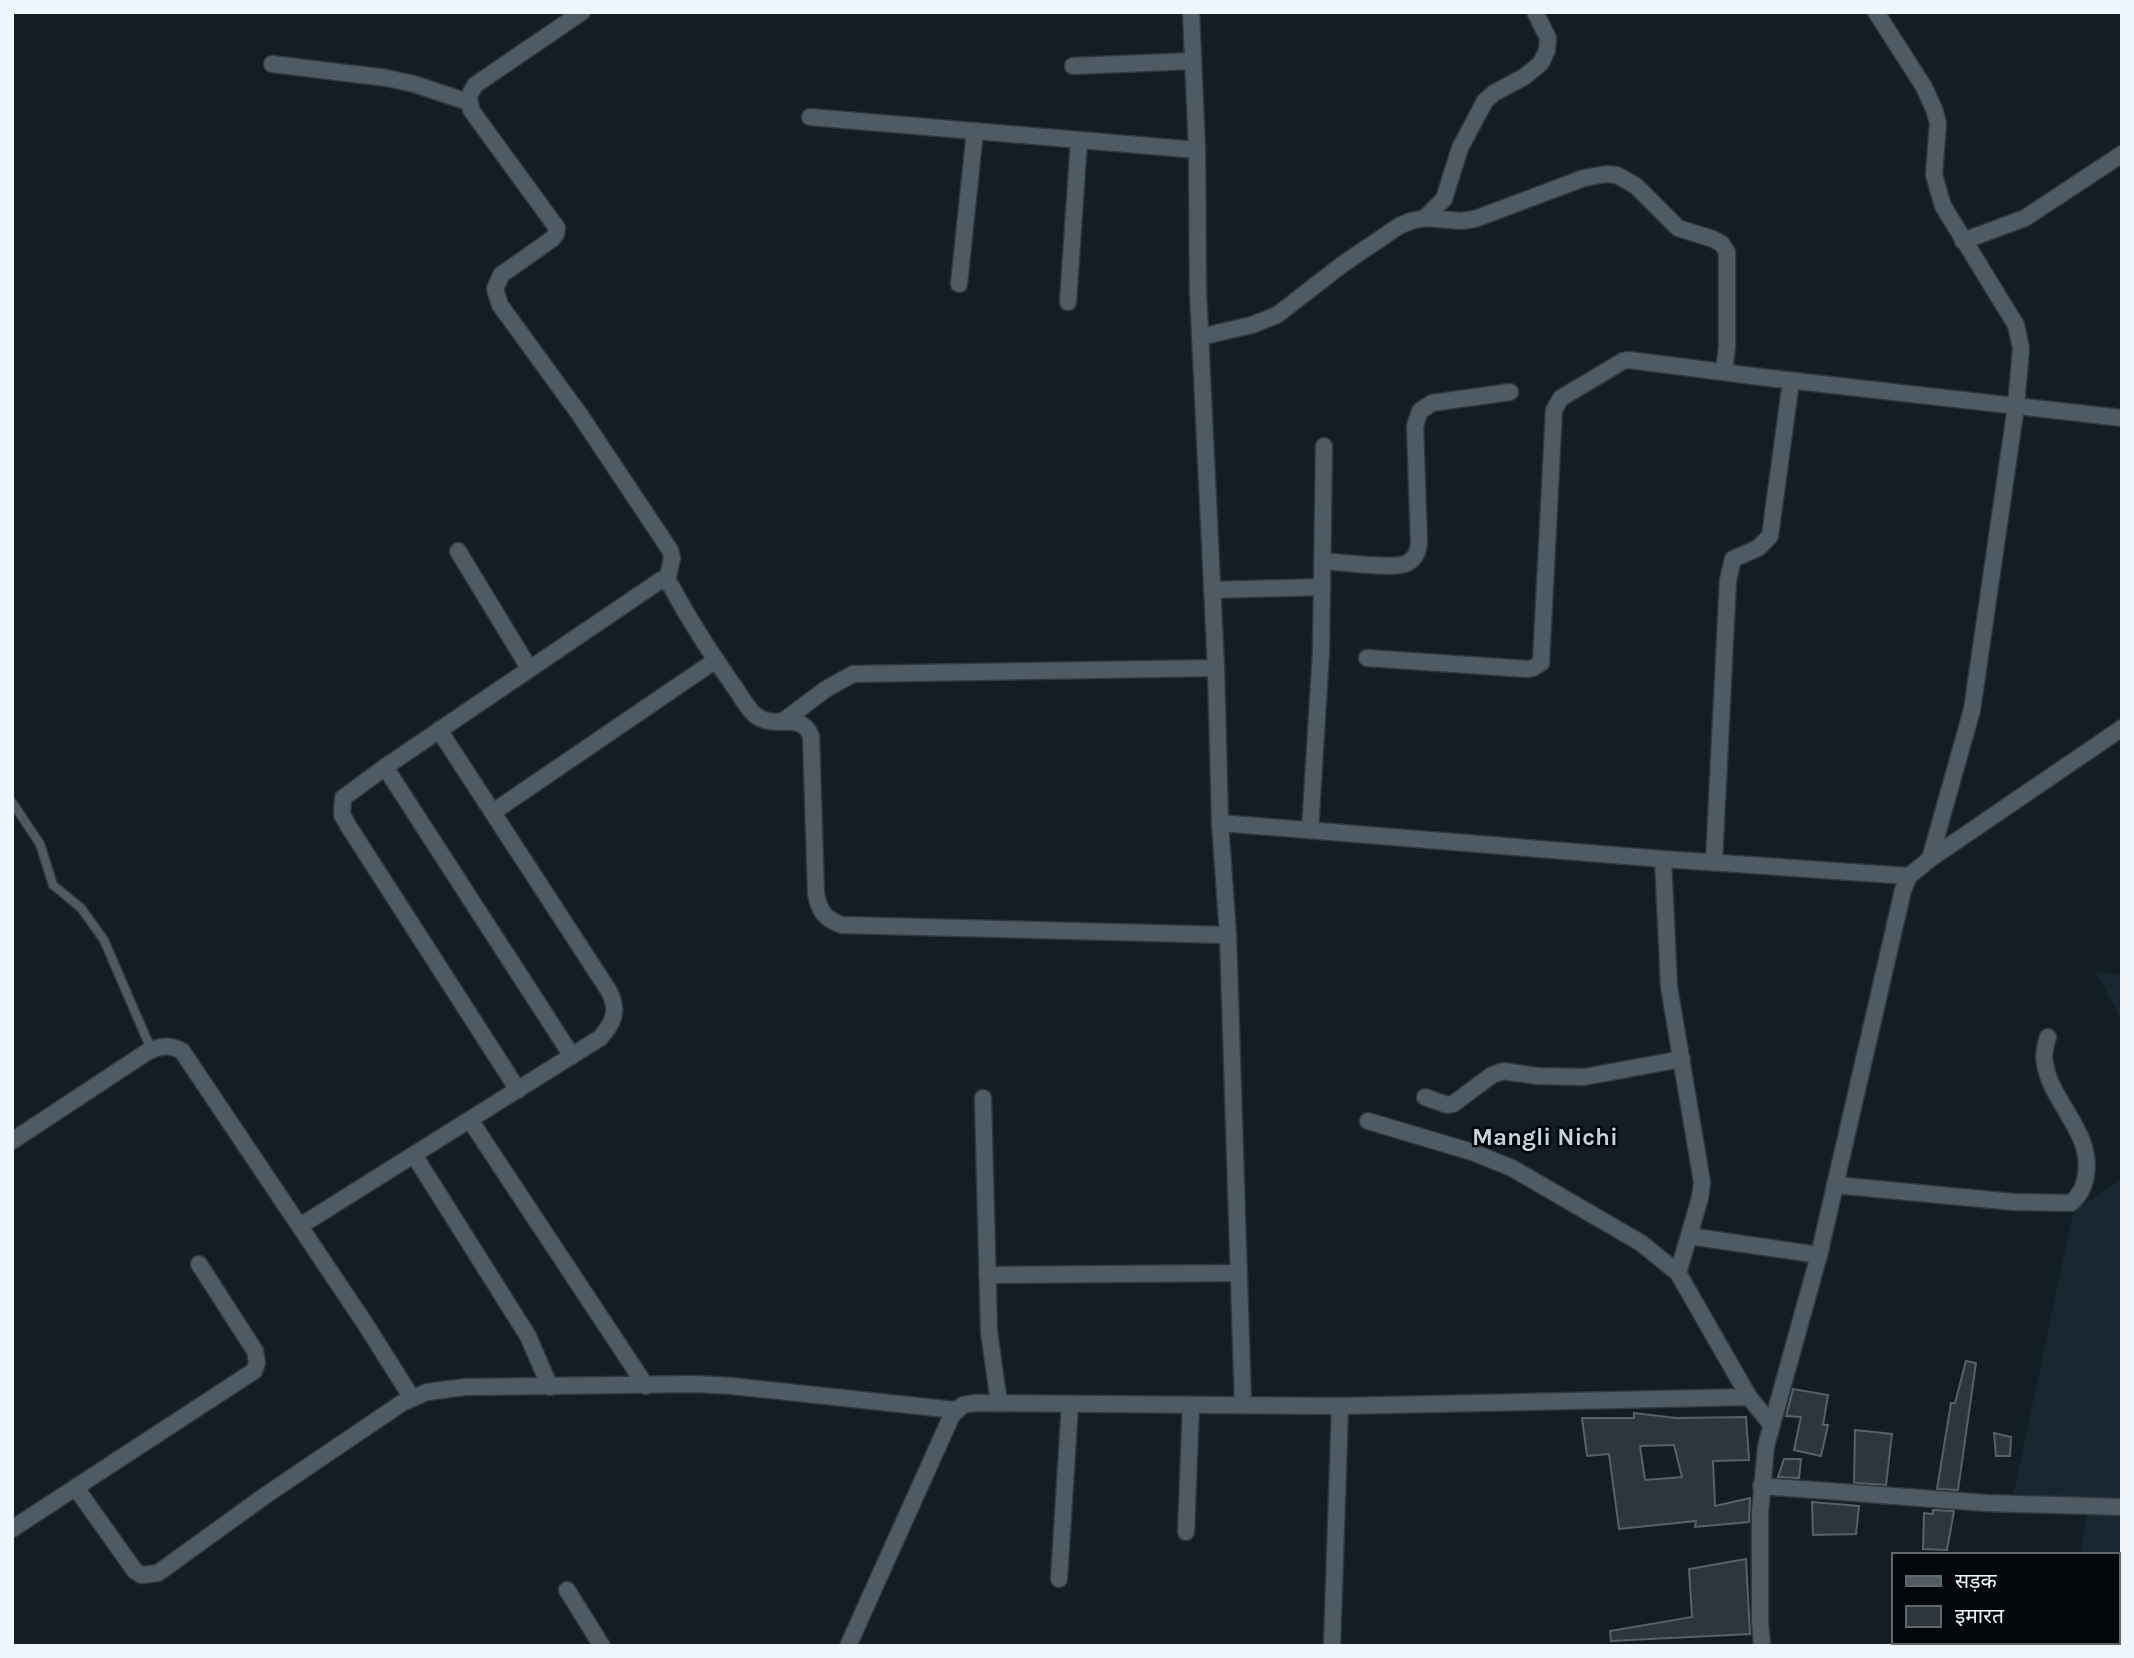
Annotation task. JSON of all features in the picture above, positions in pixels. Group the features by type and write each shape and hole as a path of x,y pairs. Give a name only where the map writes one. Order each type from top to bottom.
{"street":[{"path":"582,12 475,85 470,92 468,102 471,110 557,228 552,239 501,275 495,289 496,296 670,550 672,558 667,581"},
{"path":"1191,12 1200,337 1216,668 1220,822 1228,935 1243,1405"},
{"path":"1425,218 1444,199 1460,148 1485,100 1541,63 1547,50 1548,38 1535,12"},
{"path":"1876,12 1924,87 1934,109 1938,122 1934,175 1942,206 2016,325 2021,348 2016,406 1972,710 1930,859"},
{"path":"1073,66 1193,61"},
{"path":"272,64 387,78 468,102"},
{"path":"810,117 1196,150"},
{"path":"959,284 975,131"},
{"path":"1068,302 1079,140"},
{"path":"1963,240 2025,218 2122,154"},
{"path":"1200,337 1252,325 1277,315 1343,264 1399,226 1425,218 1461,221 1475,219 1584,178 1606,174 1628,179 1678,228 1713,239 1722,244 1727,252 1727,346 1724,372"},
{"path":"1367,658 1528,668 1538,666 1542,659 1553,418 1557,403 1606,370 1629,360 2122,418"},
{"path":"1714,861 1728,580 1733,559 1758,548 1770,536 1791,381"},
{"path":"1322,561 1399,565 1412,559 1417,554 1419,543 1415,426 1420,411 1432,403 1510,393"},
{"path":"1310,830 1321,652 1324,446"},
{"path":"458,551 530,668"},
{"path":"667,581 696,633 753,713 769,722 803,723 811,736 816,894 818,907 825,917 842,925 1228,935"},
{"path":"518,1090 342,816 343,799 385,767 655,583 667,581"},
{"path":"1212,590 1322,587"},
{"path":"492,812 716,660"},
{"path":"782,723 826,689 853,674 1216,668"},
{"path":"1762,1646 1761,1486 1770,1423 1819,1255 1897,906 1909,876 1930,859 2122,727"},
{"path":"300,1226 600,1038 611,1026 615,1014 614,1002 439,730"},
{"path":"385,767 572,1056"},
{"path":"1220,822 1663,859 1909,876"},
{"path":"1663,859 1667,964 1702,1182 1700,1198 1678,1273"},
{"path":"1835,1185 2014,1202 2071,1202 2083,1188 2088,1159 2073,1122 2047,1072 2044,1052 2048,1037"},
{"path":"12,1142 151,1049 168,1046 182,1051 412,1398"},
{"path":"1425,1097 1447,1105 1453,1104 1492,1075 1503,1071 1537,1076 1584,1077 1682,1059"},
{"path":"983,1098 990,1347 999,1403"},
{"path":"470,1120 646,1385"},
{"path":"1368,1121 1472,1152 1512,1168 1641,1243 1678,1273 1749,1397 1770,1423"},
{"path":"414,1155 528,1336 550,1387"},
{"path":"1689,1236 1819,1255"},
{"path":"12,1529 254,1371 257,1363 255,1351 199,1264"},
{"path":"988,1275 1239,1273"},
{"path":"76,1488 135,1572 142,1575 158,1573 266,1495 402,1403 426,1392 442,1389 646,1385 732,1386 956,1410"},
{"path":"848,1646 956,1410 962,1405 1340,1406 1749,1397"},
{"path":"1059,1579 1070,1404"},
{"path":"1185,1532 1191,1405"},
{"path":"1332,1646 1340,1406"},
{"path":"1761,1486 1986,1503 2122,1507"},
{"path":"566,1590 601,1646"}],"lane":[{"path":"12,802 40,844 53,886 81,908 104,940 151,1049"}],"shaded area":[{"path":"2096,972 2122,974 2122,1021"},
{"path":"2122,1179 2122,1646 2101,1646 2120,1644 2120,1553 2080,1553 2087,1514 2012,1501 2073,1212"}],"building":[{"path":"1966,1361 1976,1363 1958,1490 1937,1489 1951,1403 1955,1403"},
{"path":"1793,1389 1828,1395 1823,1425 1828,1425 1821,1456 1794,1450 1801,1417 1786,1416"},
{"path":"1634,1413 1676,1418 1746,1417 1749,1460 1713,1461 1715,1506 1750,1498 1749,1522 1695,1527 1696,1521 1619,1529 1609,1454 1587,1456 1582,1418 1634,1418","holes":["1674,1445 1682,1477 1645,1480 1640,1446"]},
{"path":"1855,1430 1892,1434 1886,1485 1854,1483"},
{"path":"1994,1433 2011,1437 2010,1456 1996,1456"},
{"path":"1784,1459 1801,1459 1799,1478 1778,1477"},
{"path":"1812,1502 1859,1506 1856,1534 1813,1535"},
{"path":"1933,1510 1954,1511 1947,1550 1923,1549 1924,1513 1933,1514"},
{"path":"1746,1559 1750,1634 1611,1641 1610,1631 1692,1617 1689,1569"}],"district":[{"name":"Mangli Nichi","path":"1545,1137"}]}
